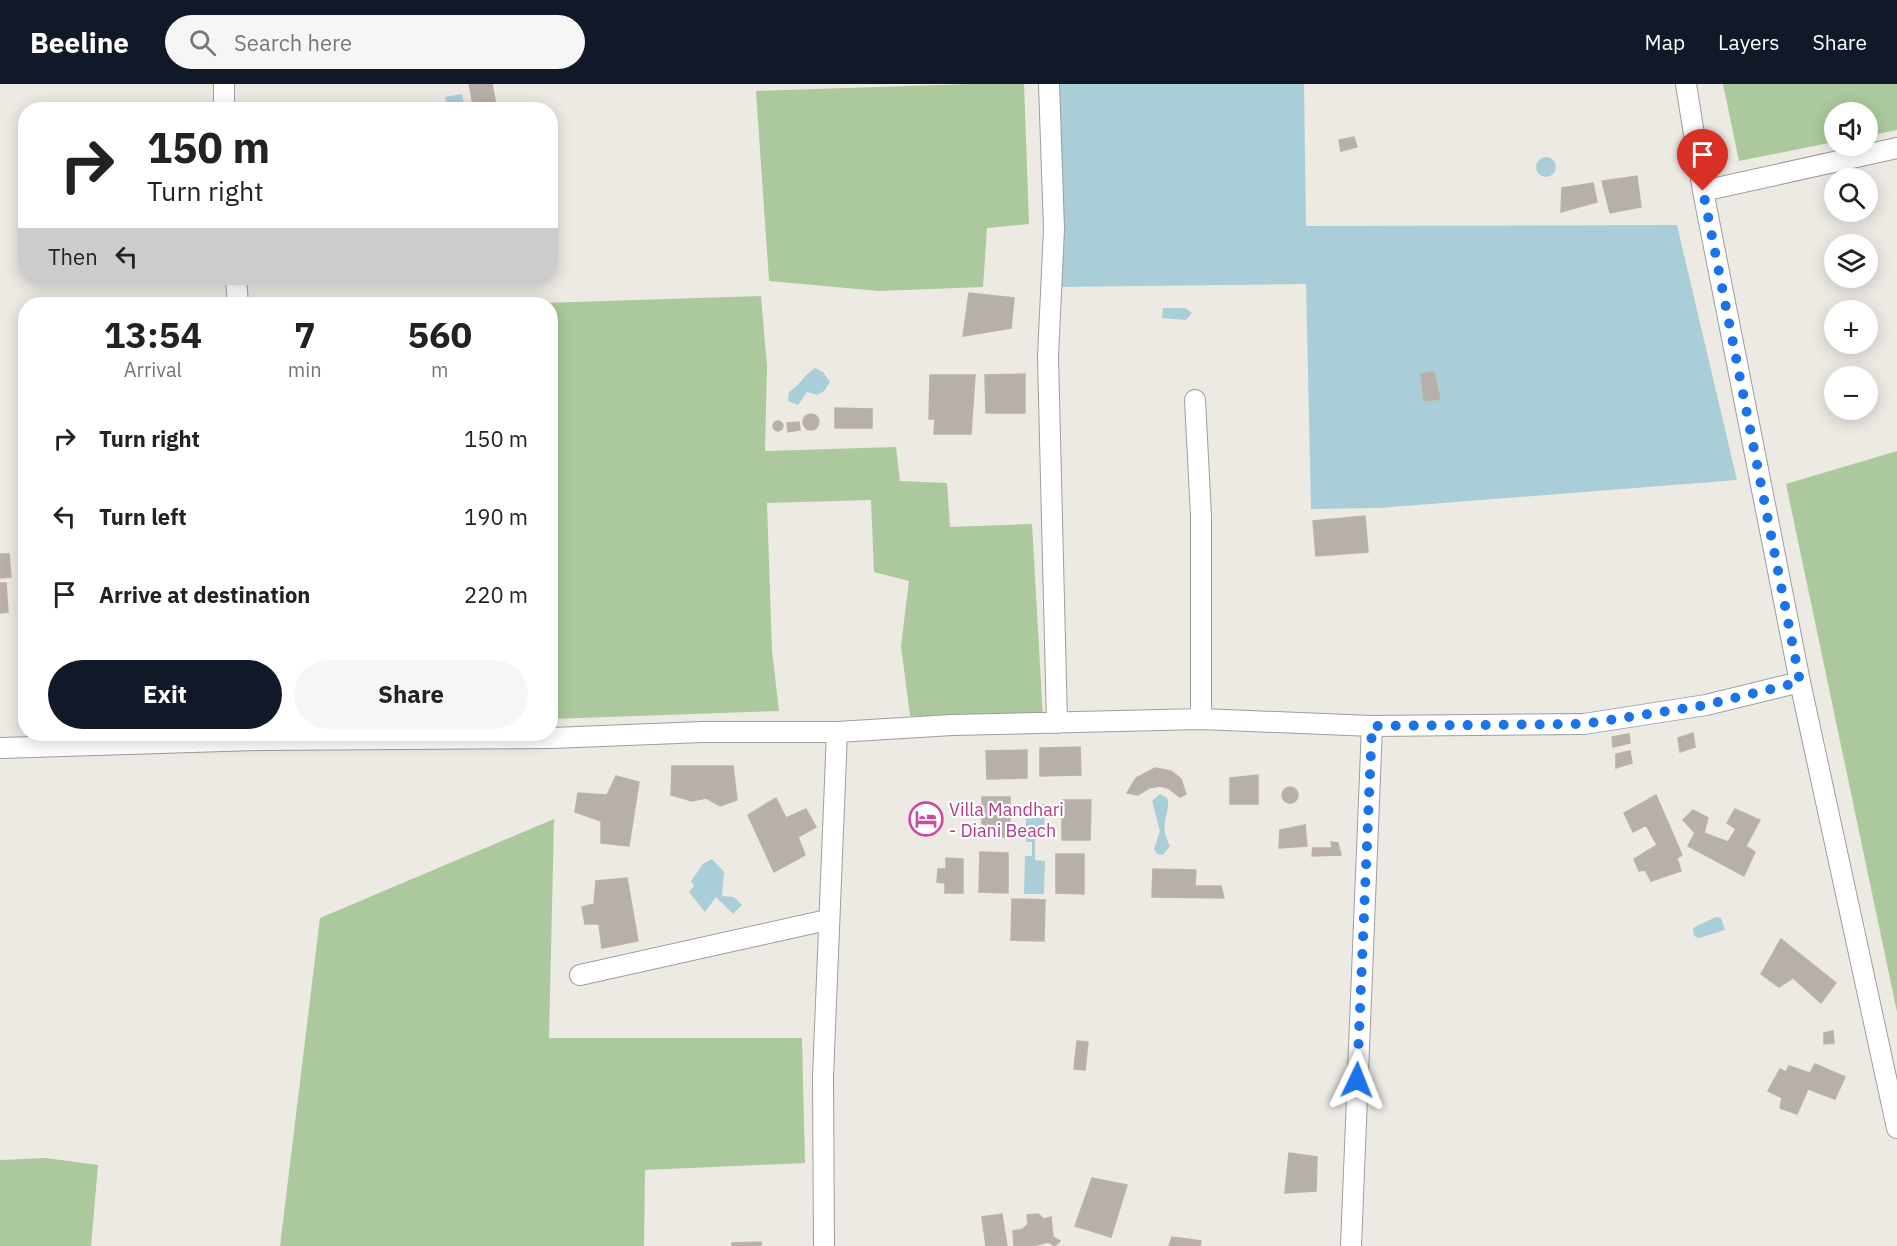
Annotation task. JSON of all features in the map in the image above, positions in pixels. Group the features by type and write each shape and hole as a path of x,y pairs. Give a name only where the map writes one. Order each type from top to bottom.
{"street":[{"path":"224,84 225,102"},
{"path":"1049,84 1054,229 1049,413 1057,723"},
{"path":"1686,84 1703,191 1800,682 1897,1128"},
{"path":"1703,191 1897,148"},
{"path":"1195,400 1201,516 1201,719"},
{"path":"558,738 703,732 837,732 952,725 1201,719 1372,726 1584,724 1706,705 1800,682"},
{"path":"1351,1246 1372,726"},
{"path":"824,1246 823,1077 827,920 837,732"},
{"path":"0,748 165,741"},
{"path":"580,975 827,920"}],"green space":[{"path":"1024,84 1029,224 987,228 983,287 879,291 769,281 756,91"},
{"path":"1723,84 1897,84 1897,130 1878,134 1878,102 1824,102 1824,144 1739,161"},
{"path":"761,296 767,366 765,451 896,447 900,481 947,483 950,527 1032,524 1043,718 910,716 901,646 909,581 874,572 871,500 767,503 772,650 779,711 558,719 558,303"},
{"path":"1897,451 1897,1012 1786,484"},
{"path":"554,819 549,1038 802,1038 805,1163 645,1170 644,1246 280,1246 320,918"},
{"path":"46,1158 98,1165 91,1246 0,1246 0,1160"}],"water":[{"path":"1055,84 1304,84 1306,226 1677,225 1737,480 1379,508 1311,509 1306,284 1057,287"},
{"path":"462,94 464,102 446,102 445,97"},
{"path":"1546,157 1553,160 1556,167 1553,174 1546,177 1539,174 1536,167 1539,160"},
{"path":"1163,308 1185,308 1192,313 1186,320 1162,318"},
{"path":"815,368 823,372 830,382 824,391 817,395 807,392 798,405 788,401 789,392"},
{"path":"1160,794 1167,798 1168,804 1165,830 1170,846 1163,855 1157,854 1154,849 1160,831 1152,801"},
{"path":"1026,804 1045,804 1044,838 1035,839 1035,860 1045,861 1044,894 1024,894 1025,856 1032,856 1032,842 1026,842"},
{"path":"712,859 724,872 722,896 734,897 742,905 733,914 716,897 705,912 689,892 694,886 691,881 703,864"},
{"path":"1716,917 1721,918 1725,930 1699,938 1694,936 1693,928"}],"building":[{"path":"469,84 492,84 495,102 472,102"},
{"path":"1354,137 1357,147 1341,151 1339,140"},
{"path":"1637,176 1641,207 1610,213 1602,181"},
{"path":"1593,183 1597,202 1561,212 1562,188"},
{"path":"969,293 1014,298 1011,328 963,336"},
{"path":"1434,372 1440,399 1424,401 1421,374"},
{"path":"1025,374 1025,413 986,413 985,375"},
{"path":"930,375 975,375 971,434 934,434 935,419 929,419"},
{"path":"835,408 872,409 872,428 835,428"},
{"path":"811,414 817,416 819,422 817,428 811,430 805,428 803,422 805,416"},
{"path":"778,421 782,422 782,430 778,431 774,430 773,426 774,422"},
{"path":"799,422 800,430 788,432 787,423"},
{"path":"1365,516 1368,552 1316,556 1313,521"},
{"path":"0,554 9,554 11,577 0,578"},
{"path":"0,583 6,583 8,612 0,613"},
{"path":"1693,733 1695,747 1680,752 1678,738"},
{"path":"1629,734 1630,743 1613,747 1612,737"},
{"path":"1080,747 1081,775 1040,776 1040,748"},
{"path":"1027,750 1027,778 987,779 986,751"},
{"path":"1630,751 1632,763 1616,768 1616,754"},
{"path":"672,766 733,766 737,800 720,806 706,798 692,801 671,795"},
{"path":"1155,768 1171,771 1181,779 1186,794 1180,797 1168,788 1160,786 1149,788 1138,795 1127,793 1136,778"},
{"path":"1258,775 1258,804 1230,804 1230,778"},
{"path":"616,776 639,782 629,846 601,843 601,821 575,812 578,793 607,795"},
{"path":"1287,787 1293,787 1298,795 1296,801 1287,803 1282,798 1282,792"},
{"path":"1656,795 1682,855 1677,858 1681,871 1651,881 1645,870 1639,871 1634,859 1657,845 1646,825 1633,832 1624,813"},
{"path":"982,797 1010,797 1010,837 982,837"},
{"path":"776,798 786,818 806,809 816,827 798,837 805,855 774,872 748,815"},
{"path":"1062,800 1091,800 1090,840 1062,840"},
{"path":"1735,809 1760,820 1746,846 1755,852 1744,876 1688,846 1695,833 1683,820 1693,810 1708,818 1704,833 1728,842 1736,829 1727,823"},
{"path":"1305,825 1307,846 1279,848 1280,830"},
{"path":"1331,842 1338,843 1341,855 1312,856 1313,848 1332,848"},
{"path":"980,852 1008,853 1008,893 979,892"},
{"path":"1056,854 1084,854 1084,894 1056,893"},
{"path":"946,858 963,859 963,893 945,893 945,883 937,882 938,869 946,869"},
{"path":"1153,869 1196,870 1195,886 1221,886 1224,898 1152,897"},
{"path":"627,878 638,941 602,948 599,924 585,924 582,907 594,904 596,881"},
{"path":"1012,899 1045,900 1044,941 1011,940"},
{"path":"1781,939 1836,983 1821,1003 1793,978 1779,987 1761,974"},
{"path":"1833,1031 1834,1043 1824,1044 1824,1033"},
{"path":"1077,1041 1088,1042 1085,1070 1074,1069"},
{"path":"1815,1064 1845,1077 1835,1099 1808,1089 1797,1114 1780,1108 1782,1098 1768,1091 1780,1069 1786,1072 1789,1066 1810,1073"},
{"path":"1289,1153 1317,1157 1316,1191 1285,1193"},
{"path":"1092,1178 1127,1185 1111,1237 1075,1226"},
{"path":"1002,1214 1007,1246 986,1246 982,1217"},
{"path":"1038,1214 1044,1219 1051,1217 1053,1237 1060,1241 1055,1246 1048,1242 1033,1246 1014,1246 1013,1231 1023,1229 1028,1224 1027,1215"},
{"path":"1172,1237 1201,1241 1200,1246 1169,1246"},
{"path":"761,1242 761,1246 732,1246 732,1243"}],"place":[{"name":"Villa Mandhari - Diani Beach","path":"926,819"}],"route":[{"path":"1357,1080 1372,726 1584,724 1706,705 1800,682 1703,191"}]}
